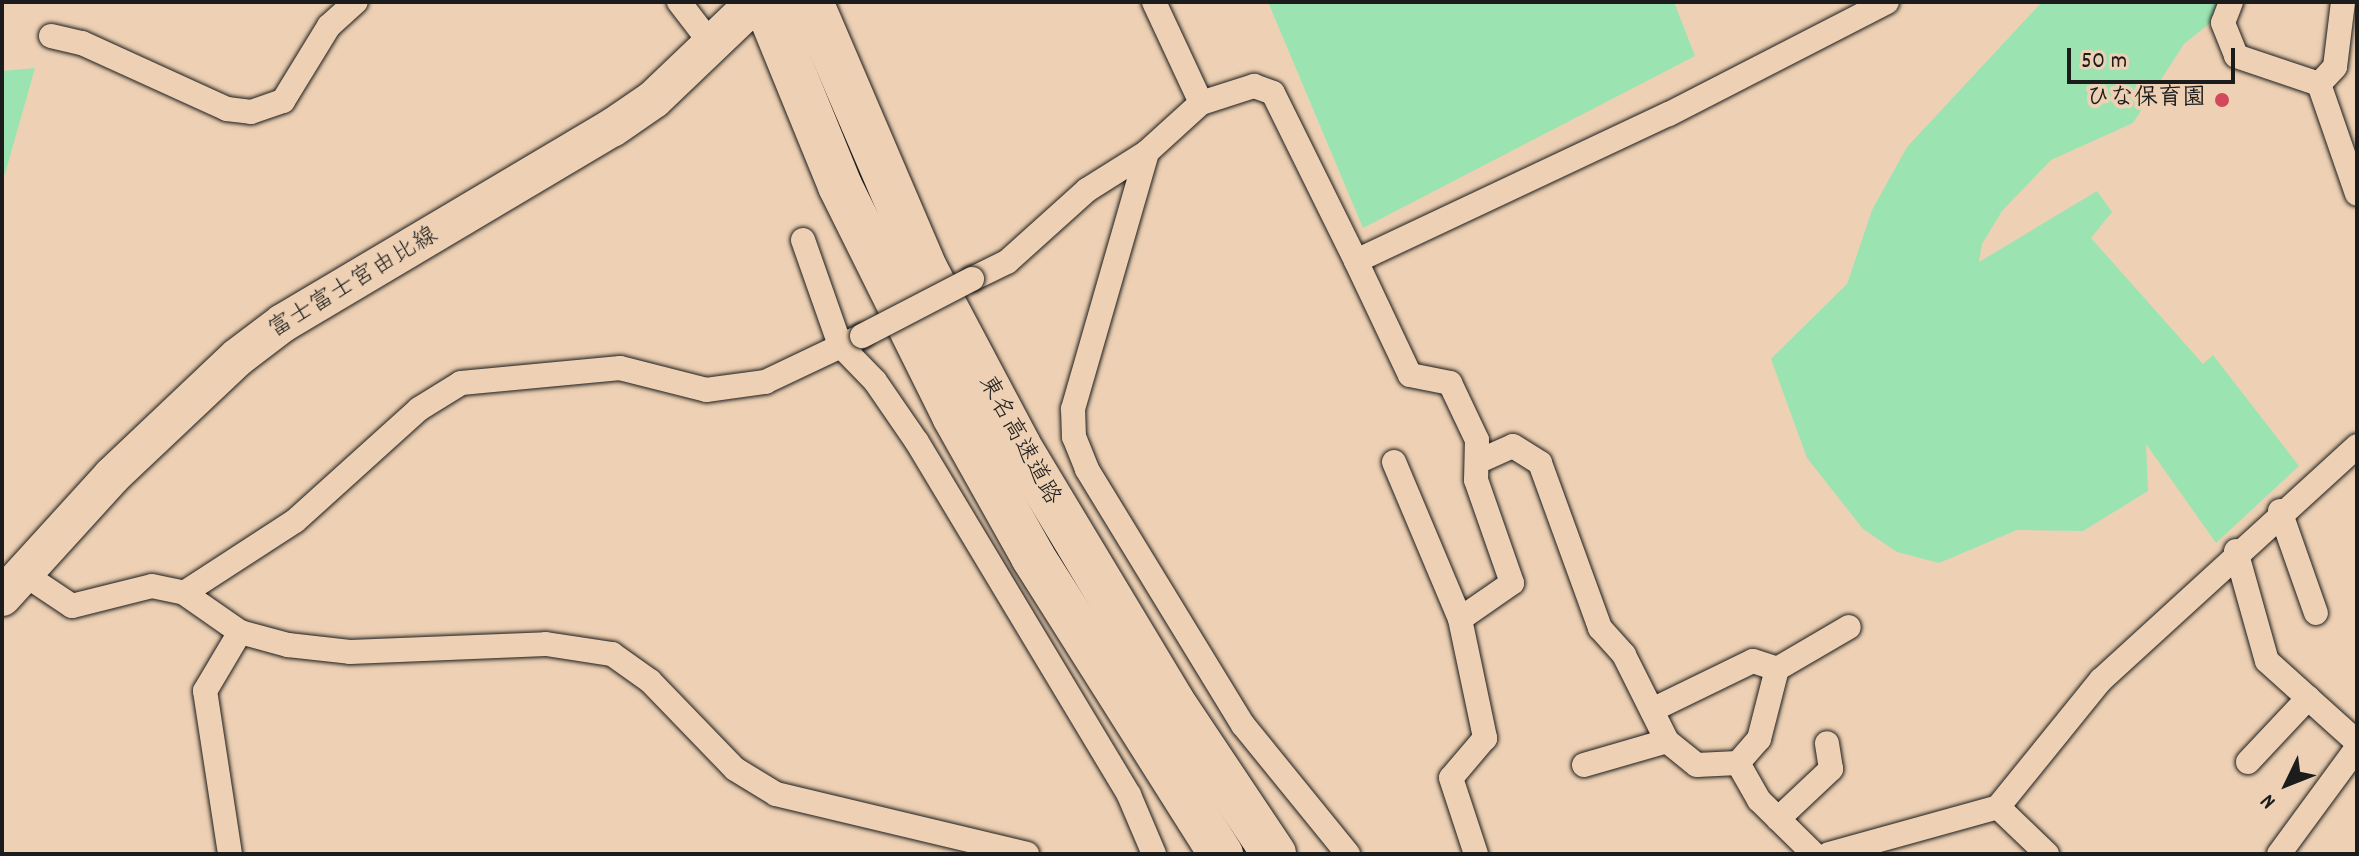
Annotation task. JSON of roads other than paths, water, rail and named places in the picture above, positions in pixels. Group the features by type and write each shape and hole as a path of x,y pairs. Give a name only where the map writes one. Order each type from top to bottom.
{"highway":[{"name":"東名高速道路","path":"811,2 836,68 926,270 1019,446 1164,689 1274,854"},
{"name":"東名高速道路","path":"754,8 797,87 954,416 1033,557 1221,854"}],"main road":[{"name":"富士富士宮由比線","path":"14,587 112,476 238,357 283,323 612,128 713,46 754,8"}],"street":[{"path":"51,36 82,43 227,109 251,112 283,101 329,26 356,2"},
{"path":"679,2 713,46"},
{"path":"1154,2 1201,103"},
{"path":"1356,261 1669,114 1887,2"},
{"path":"2231,2 2223,23 2236,56 2327,75"},
{"path":"2343,2 2327,75 2357,194"},
{"path":"2327,75 2357,46"},
{"path":"184,593 295,521 419,409 461,383 620,368 706,390 765,382 1007,262 1087,190 1147,152 1201,103 1254,86 1273,93 1410,375 1450,383 1477,440 1476,480 1512,583 1460,619"},
{"path":"1147,152 1073,409 1074,437 1087,469 1243,725 1348,854"},
{"path":"803,240 851,340 917,442 1129,795 1154,854"},
{"path":"1477,462 1513,446 1540,463 1600,628 1624,655 1667,741 1697,765 1738,763 1759,739 1777,669 1849,627"},
{"path":"1829,854 1998,807 2101,680 2236,551 2357,446"},
{"path":"1394,462 1460,619 1485,738 1451,778 1476,854"},
{"path":"2280,511 2316,613"},
{"path":"2236,551 2267,661 2357,745 2286,851"},
{"path":"14,587 72,606 152,586 184,593 240,632 350,652 546,644 612,654 650,681 735,769 776,794 1027,854"},
{"path":"230,854 205,691 240,632"},
{"path":"1652,710 1753,661 1777,669"},
{"path":"2248,762 2308,698"},
{"path":"1584,765 1667,741"},
{"path":"1778,819 1831,769 1827,743"},
{"path":"1738,763 1778,819 1814,854"},
{"path":"1998,807 2047,854"}],"place":[{"name":"ひな保育園","path":"2222,100"}]}
